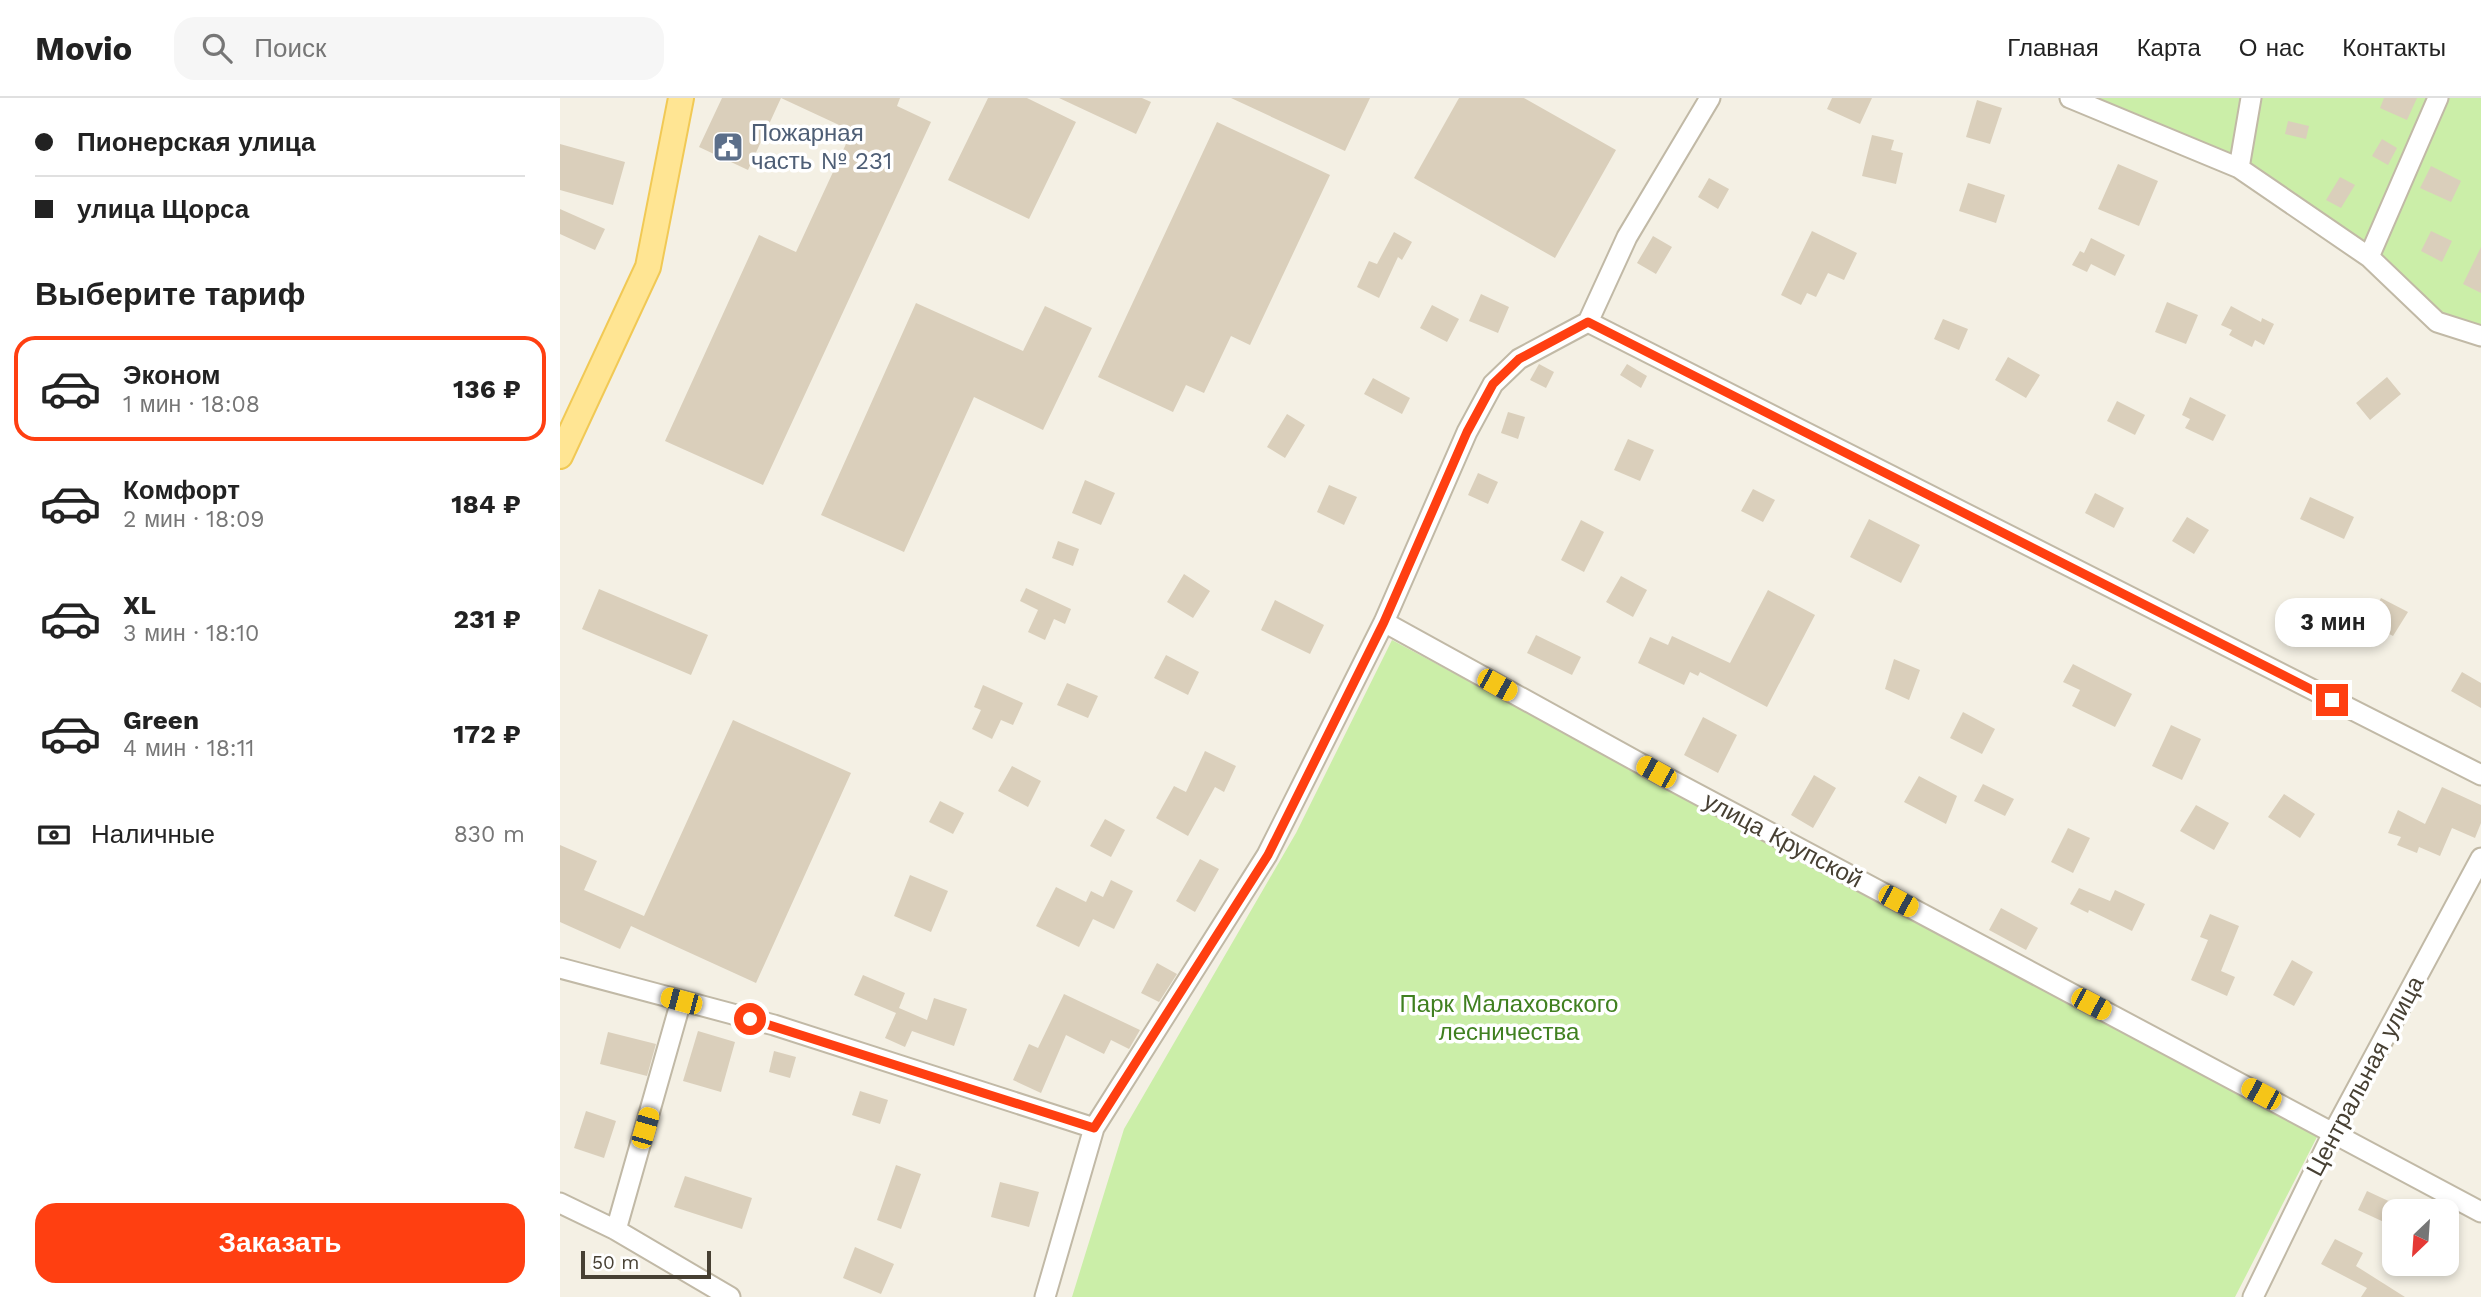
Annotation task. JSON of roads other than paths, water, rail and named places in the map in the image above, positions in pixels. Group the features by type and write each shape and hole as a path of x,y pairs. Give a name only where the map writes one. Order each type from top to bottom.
{"main road":[{"path":"560,456 648,267 681,98"}],"street":[{"path":"1045,1297 1094,1128 1268,855 1384,622 1467,432 1493,384 1519,359 1588,322 1627,237 1710,98"},
{"path":"2070,98 2239,168 2369,257 2437,322 2481,336"},
{"path":"2239,168 2251,98"},
{"path":"2369,257 2438,98"},
{"path":"1588,322 2481,775"},
{"name":"улица Крупской","path":"1384,622 1656,772 2481,1212"},
{"name":"Центральная улица","path":"2253,1297 2333,1133 2481,858"},
{"path":"560,968 774,1026 1094,1128"},
{"path":"615,1230 681,1001"},
{"path":"560,1203 615,1230 730,1297"}],"place":[{"name":"Пожарная часть № 231","path":"728,147"}],"park label":[{"name":"Парк Малаховского лесничества","path":"1509,1018"}]}
